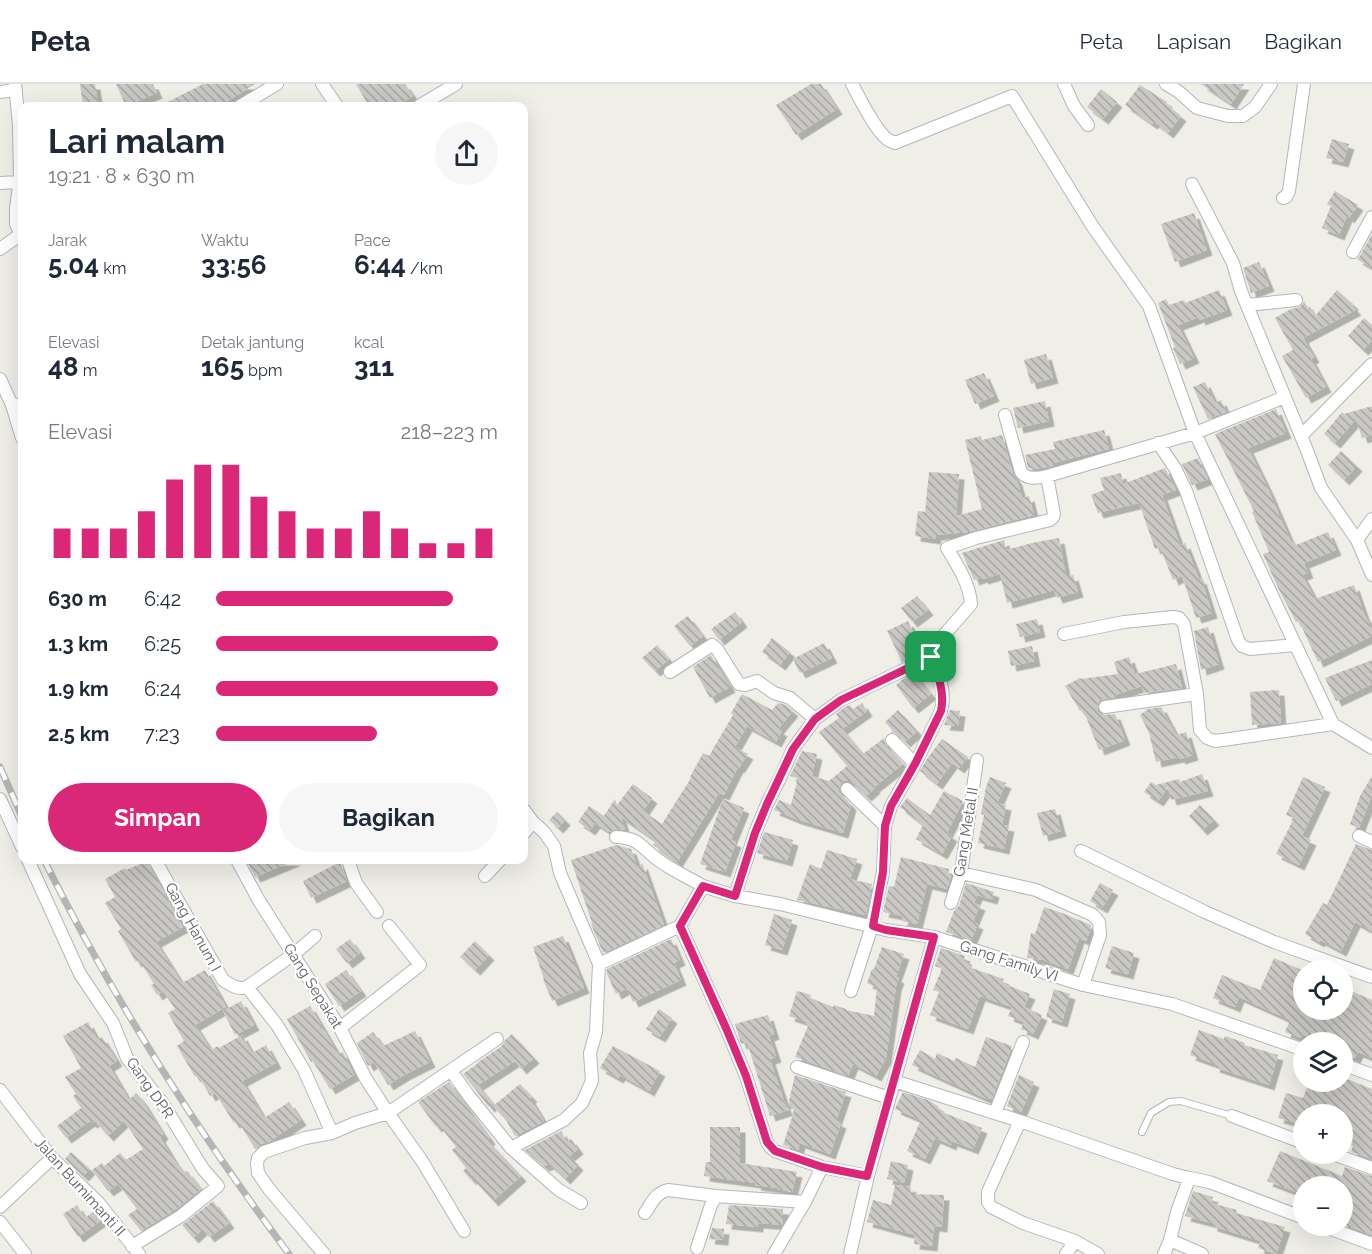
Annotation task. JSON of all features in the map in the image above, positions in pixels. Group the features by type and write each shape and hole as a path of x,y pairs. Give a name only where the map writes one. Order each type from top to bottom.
{"street":[{"path":"247,102 277,84"},
{"path":"322,84 334,102"},
{"path":"426,102 456,84"},
{"path":"852,84 881,132 887,140 895,143 1012,96 1093,227 1149,306 1195,433 1333,724"},
{"path":"1064,84 1074,106 1088,125"},
{"path":"1166,84 1197,108 1228,116 1243,116 1255,107 1271,84"},
{"path":"1283,198 1289,191 1304,84"},
{"path":"0,92 15,87 18,116"},
{"path":"0,183 18,180"},
{"path":"1192,184 1233,263 1241,291 1321,488 1357,540 1372,575"},
{"path":"18,202 16,224 18,228"},
{"path":"1353,252 1372,217"},
{"path":"0,249 18,238"},
{"path":"1247,305 1296,300"},
{"path":"1301,436 1372,364"},
{"path":"0,379 17,404"},
{"path":"1005,415 1021,472 1027,477 1039,478 1195,433 1285,398"},
{"path":"1158,443 1175,468 1186,491 1242,646 1250,649 1296,645"},
{"path":"851,991 873,926 883,872 885,826 891,806 941,711 943,702 940,679 931,657 932,649 971,604 971,593 957,564 946,548 976,538 1050,520 1054,514 1047,476"},
{"path":"1357,540 1372,519"},
{"path":"1064,634 1124,622 1179,618 1184,624 1197,694 1200,730 1207,738 1215,741 1333,724 1370,743"},
{"path":"670,672 712,645 717,649 739,684 745,685 757,681 774,693 790,698 815,719"},
{"path":"735,896 755,833 767,804 793,749 815,719 841,700 931,657"},
{"path":"1104,707 1197,694"},
{"path":"892,740 915,764"},
{"name":"Gang Metal II","path":"951,903 961,873 977,760"},
{"path":"847,789 885,826"},
{"path":"0,799 18,838"},
{"path":"511,1148 564,1120 582,1103 592,1081 590,1053 596,1032 598,964 560,873 554,846 528,815"},
{"path":"528,828 533,822"},
{"path":"1359,836 1372,842"},
{"name":"Gang Family VI","path":"616,837 632,839 657,859 703,886 735,896 780,904 886,930 934,937 1083,985 1172,1004 1293,1046"},
{"path":"1081,851 1205,912 1274,942 1372,977"},
{"name":"Gang DPR","path":"30,864 80,974 113,1023 127,1058 163,1104 203,1169 218,1186 136,1250"},
{"name":"Gang Hanum I","path":"157,864 223,980 240,989 247,987"},
{"name":"Gang Sepakat","path":"239,864 258,899 340,1028 366,1078 422,1161 464,1231"},
{"path":"349,864 356,883 377,912"},
{"path":"485,876 496,864"},
{"path":"961,873 1036,890 1093,915 1099,922 1101,935 1083,985"},
{"path":"598,964 680,926 703,886"},
{"path":"340,1028 420,964 389,926"},
{"path":"680,926 746,1076 767,1142 775,1151 822,1167 867,1176"},
{"path":"315,936 247,987 277,1025 304,1070 332,1133"},
{"path":"850,1254 867,1176 934,937"},
{"path":"324,1254 269,1189 258,1173 258,1158 264,1152 305,1138 332,1133 388,1113 497,1039"},
{"path":"995,1113 1023,1042"},
{"path":"797,1067 889,1098"},
{"path":"1353,1068 1372,1075"},
{"path":"451,1071 511,1148 559,1190 581,1203"},
{"path":"894,1081 1020,1121 1173,1174 1212,1183 1293,1214"},
{"name":"Jalan Bumimanti II","path":"0,1092 52,1158 98,1202 136,1250"},
{"path":"1232,1116 1293,1139"},
{"path":"1020,1121 988,1192 988,1202 991,1207 1023,1223 1075,1241 1098,1254"},
{"path":"0,1207 52,1158"},
{"path":"1353,1161 1372,1168"},
{"path":"774,1254 805,1202 822,1167"},
{"path":"1164,1254 1190,1179"},
{"path":"645,1213 659,1193 668,1190 805,1202"},
{"path":"697,1248 716,1196"},
{"path":"0,1222 25,1254"},
{"path":"1350,1236 1372,1244"},
{"path":"1170,1240 1202,1254"},
{"path":"1066,1254 1075,1241"}],"lane":[{"path":"1142,1132 1151,1113 1169,1102 1181,1101 1232,1116"}],"building":[{"path":"80,84 95,84 97,102 82,102"},
{"path":"116,84 153,84 157,93 136,102 124,102"},
{"path":"203,84 255,84 226,102 168,102"},
{"path":"356,84 405,84 413,96 403,102 367,102"},
{"path":"811,84 821,84 837,109 796,135 776,105"},
{"path":"1201,84 1244,84 1231,104"},
{"path":"1140,85 1167,102 1166,104 1181,116 1168,133 1125,105"},
{"path":"1101,89 1117,102 1103,119 1087,107"},
{"path":"1332,139 1349,144 1343,162 1326,158"},
{"path":"1335,191 1358,205 1349,218 1347,216 1339,235 1322,228 1331,206 1327,204"},
{"path":"1194,213 1207,250 1175,262 1161,224"},
{"path":"1372,234 1372,268 1357,259"},
{"path":"1259,262 1269,286 1251,293 1243,268"},
{"path":"1219,290 1227,310 1178,325 1194,358 1180,364 1158,303 1166,299 1169,305 1184,300 1185,303"},
{"path":"1337,290 1353,304 1356,310 1303,338 1314,357 1311,359 1326,387 1306,398 1282,356 1293,350 1275,318 1300,307 1304,301 1310,311 1313,309 1316,315"},
{"path":"1364,318 1372,325 1372,340 1363,350 1348,336"},
{"path":"1046,354 1053,378 1031,384 1024,360"},
{"path":"984,373 994,396 975,404 965,380"},
{"path":"1205,382 1215,403 1221,400 1226,412 1208,419 1193,387"},
{"path":"1045,401 1049,421 1018,428 1013,408"},
{"path":"1372,406 1372,435 1362,438 1356,419 1335,443 1324,434 1342,412 1344,414"},
{"path":"1276,409 1286,433 1248,448 1291,542 1294,541 1296,545 1328,532 1336,550 1304,563 1308,573 1302,575 1315,599 1354,585 1372,629 1372,636 1318,662 1299,621 1296,622 1277,586 1263,554 1269,552 1252,512 1254,511 1215,434"},
{"path":"1104,430 1109,449 1053,463 1053,466 1028,468 1025,455 1055,449 1053,442"},
{"path":"1002,435 1022,498 1029,496 1034,515 968,532 936,535 935,539 915,536 918,511 925,512 929,472 959,474 956,516 982,509 965,440 981,436 982,440"},
{"path":"1341,451 1357,466 1344,480 1328,465"},
{"path":"1198,458 1208,479 1192,485 1182,464"},
{"path":"1165,468 1176,490 1162,495 1180,545 1185,543 1199,579 1201,578 1212,613 1196,618 1182,576 1173,580 1160,547 1155,549 1139,503 1098,513 1091,495 1104,490 1100,478 1121,473 1123,484"},
{"path":"1059,538 1066,577 1073,575 1078,592 1057,598 1054,590 1007,603 1000,574 974,580 962,553 1004,540 1006,550"},
{"path":"917,596 928,610 912,622 901,608"},
{"path":"735,612 742,622 719,640 711,629"},
{"path":"688,616 703,636 690,646 674,626"},
{"path":"1037,619 1040,632 1020,637 1016,624"},
{"path":"908,621 922,652 902,662 887,631"},
{"path":"1208,627 1219,664 1201,670 1194,631"},
{"path":"772,638 790,652 780,665 762,652"},
{"path":"824,643 832,658 800,673 793,659"},
{"path":"657,645 669,659 655,671 642,658"},
{"path":"1032,646 1035,661 1011,666 1008,651"},
{"path":"711,655 730,687 710,698 693,667"},
{"path":"1129,657 1135,674 1176,664 1182,688 1144,693 1142,686 1115,695 1115,697 1100,700 1097,704 1098,712 1102,715 1115,714 1125,740 1099,750 1083,709 1080,711 1065,686 1080,678 1118,674 1114,662"},
{"path":"1372,660 1372,684 1336,701 1325,678"},
{"path":"915,674 931,694 913,708 896,685"},
{"path":"1279,690 1281,723 1252,725 1250,692"},
{"path":"742,694 772,710 778,703 786,705 793,711 778,729 782,731 776,742 747,726 735,747 748,754 738,767 724,795 719,793 677,862 653,845 656,841 621,817 625,830 616,829 609,832 595,823 590,830 578,822 589,806 604,816 615,799 617,805 633,784 652,798 643,811 662,824 691,778 703,753 709,756 733,715 731,713"},
{"path":"862,703 867,711 842,729 863,754 884,738 886,745 903,764 866,796 850,781 844,781 841,784 839,792 851,805 843,833 774,810 779,800 791,805 798,778 790,776 802,751 817,754 812,776 829,781 847,766 819,732 839,718 836,714 845,707 850,705 853,709"},
{"path":"1161,707 1176,735 1186,732 1193,755 1156,762 1149,733 1140,715 1148,709"},
{"path":"898,710 917,731 905,742 897,734 891,732 893,731 885,722"},
{"path":"950,710 960,711 958,726 944,725"},
{"path":"942,739 968,757 959,768 952,763 937,784 920,771"},
{"path":"1202,774 1208,791 1171,800 1168,787 1158,801 1144,792 1151,782 1156,785 1179,779 1180,782"},
{"path":"1372,776 1372,795 1359,828 1350,824 1360,796"},
{"path":"990,777 1006,783 997,803 1006,805 1002,825 1009,826 1004,849 978,843 984,815 981,814"},
{"path":"1303,777 1325,787 1302,836 1311,840 1299,865 1276,854 1294,818 1286,815"},
{"path":"944,791 963,801 947,833 952,836 942,854 916,839 923,825 900,807 907,798 930,815"},
{"path":"723,799 744,808 731,840 736,842 725,872 700,864"},
{"path":"1200,805 1214,820 1202,830 1189,816"},
{"path":"1055,809 1061,831 1043,836 1037,813"},
{"path":"557,812 565,820 558,828 549,820"},
{"path":"764,832 793,840 787,861 757,853"},
{"path":"1356,844 1372,850 1372,931 1355,922 1341,951 1305,934 1323,903 1327,905"},
{"path":"616,845 631,849 638,869 642,863 664,925 603,953 591,924 571,860"},
{"path":"827,850 857,859 850,879 872,884 866,915 797,900 810,864 821,869"},
{"path":"901,857 949,869 948,874 951,876 947,889 927,884 917,924 902,921 903,916 883,912 889,886 894,887"},
{"path":"140,864 149,864 183,927 156,942 182,983 205,970 226,1007 195,1025 211,1050 242,1035 252,1053 266,1045 276,1063 242,1081 264,1118 289,1102 301,1120 274,1140 261,1144 255,1149 238,1121 234,1123 215,1093 210,1096 198,1075 195,1077 177,1046 184,1041 168,1013 175,1009 163,991 157,995 151,985 154,984 139,960 136,962 118,931 121,929 105,903 115,897 105,879 125,868 126,870"},
{"path":"248,864 286,864 255,877"},
{"path":"336,864 341,864 347,881 311,898 303,881"},
{"path":"966,883 994,892 992,899 977,895 974,903 980,905 973,922 978,924 971,940 946,932 954,911 959,906"},
{"path":"1100,883 1113,890 1102,908 1090,901"},
{"path":"1044,907 1091,925 1086,941 1079,938 1068,969 1044,960 1027,958 1031,933 1035,934"},
{"path":"774,914 792,920 782,950 765,945"},
{"path":"563,936 584,988 552,1001 533,947"},
{"path":"350,939 360,953 347,963 336,949"},
{"path":"671,939 680,960 674,963 681,980 633,1002 627,988 616,994 607,969"},
{"path":"475,941 489,955 475,970 460,957"},
{"path":"1112,946 1134,953 1128,974 1105,968"},
{"path":"882,947 904,954 896,977 899,978 886,1058 876,1076 853,1064 848,1076 795,1057 808,1026 807,1022 789,1016 797,991 811,995 810,998 833,1007 834,1005 874,1016 877,987 867,983"},
{"path":"941,948 965,956 963,961 972,965 971,968 1004,979 1002,983 1030,994 1024,1007 1042,1015 1033,1034 1021,1029 1024,1022 1008,1016 1012,1007 980,996 968,1029 930,1015 939,992 933,990 942,969 935,966"},
{"path":"1274,958 1293,966 1293,1020 1353,1020 1353,992 1372,1000 1372,1058 1358,1052 1355,1058 1353,1057 1353,1032 1293,1032 1293,1035 1285,1032 1290,1020 1239,997 1235,1007 1213,998 1222,975 1260,990"},
{"path":"346,970 361,991 339,1006 325,984"},
{"path":"1054,989 1070,994 1062,1022 1046,1017"},
{"path":"241,1001 254,1025 235,1035 223,1011"},
{"path":"310,1006 338,1054 343,1052 354,1075 330,1089 313,1061 311,1062 287,1019"},
{"path":"659,1009 672,1018 660,1037 646,1029"},
{"path":"768,1015 774,1034 769,1036 776,1057 770,1059 787,1110 795,1075 846,1092 836,1121 841,1123 830,1154 800,1143 798,1150 783,1145 795,1108 770,1116 747,1042 741,1044 735,1024"},
{"path":"88,1022 97,1039 102,1037 117,1061 109,1066 129,1100 136,1093 142,1100 163,1134 160,1137 174,1160 184,1173 187,1171 201,1189 176,1209 141,1231 128,1215 137,1209 118,1184 108,1191 92,1170 102,1163 104,1166 120,1153 126,1160 143,1149 124,1121 108,1136 95,1121 92,1123 90,1121 66,1138 57,1126 81,1108 73,1096 76,1094 65,1077 81,1068 63,1036"},
{"path":"1199,1030 1224,1039 1225,1036 1245,1043 1244,1045 1278,1055 1269,1085 1214,1067 1215,1064 1190,1055"},
{"path":"415,1031 430,1062 388,1085 374,1062 368,1066 357,1043 373,1032 383,1046"},
{"path":"512,1034 534,1058 521,1069 515,1061 478,1085 493,1104 489,1107 463,1074 502,1046"},
{"path":"986,1037 1012,1046 992,1099 987,1099 912,1065 920,1050 935,1059 937,1053 954,1061 956,1058 975,1067"},
{"path":"613,1046 660,1071 649,1091 620,1075 618,1078 600,1068"},
{"path":"1019,1075 1034,1082 1021,1112 1007,1106"},
{"path":"1353,1081 1372,1089 1372,1159 1353,1153 1353,1104 1293,1104 1293,1122 1278,1118 1286,1093 1303,1098 1305,1092 1353,1092"},
{"path":"449,1082 490,1139 488,1141 521,1176 493,1201 463,1171 466,1168 452,1150 456,1147 439,1125 436,1127 418,1102"},
{"path":"520,1084 532,1097 530,1098 544,1121 515,1136 506,1120 493,1106"},
{"path":"903,1092 928,1100 939,1107 937,1110 982,1128 973,1149 952,1141 951,1145 935,1138 925,1159 907,1151 921,1120 895,1109"},
{"path":"710,1127 740,1127 740,1163 797,1172 792,1192 755,1185 756,1183 704,1176 706,1162 710,1162"},
{"path":"561,1131 567,1142 571,1139 578,1149 569,1156 578,1165 565,1179 549,1164 544,1166 525,1150"},
{"path":"1280,1151 1293,1156 1293,1164 1312,1164 1342,1176 1293,1176 1293,1191 1267,1181"},
{"path":"71,1152 90,1169 83,1176 65,1159"},
{"path":"891,1161 908,1165 904,1183 887,1179"},
{"path":"1345,1167 1372,1176 1372,1235 1353,1228 1353,1176 1342,1176"},
{"path":"895,1185 911,1187 910,1194 944,1195 942,1227 934,1226 932,1246 914,1244 915,1235 867,1222 873,1200 891,1205"},
{"path":"1193,1191 1213,1197 1211,1203 1237,1210 1236,1213 1285,1227 1276,1254 1258,1248 1261,1241 1185,1216"},
{"path":"213,1201 229,1223 209,1237 203,1229 193,1238 182,1225"},
{"path":"77,1205 85,1218 94,1211 102,1220 78,1237 63,1214"},
{"path":"729,1205 783,1209 783,1223 782,1225 758,1223 758,1227 726,1224"},
{"path":"712,1228 724,1229 723,1240 709,1239"}],"railway":[{"path":"0,767 18,808"},
{"path":"46,864 127,1013 221,1160 289,1254"}],"route":[{"path":"931,657 940,679 943,702 941,711 915,764 891,806 885,826 883,872 873,926 934,937 867,1176 822,1167 771,1148 767,1142 746,1076 680,926 703,886 735,896 755,833 767,804 793,749 815,719 841,700 931,657"}]}
